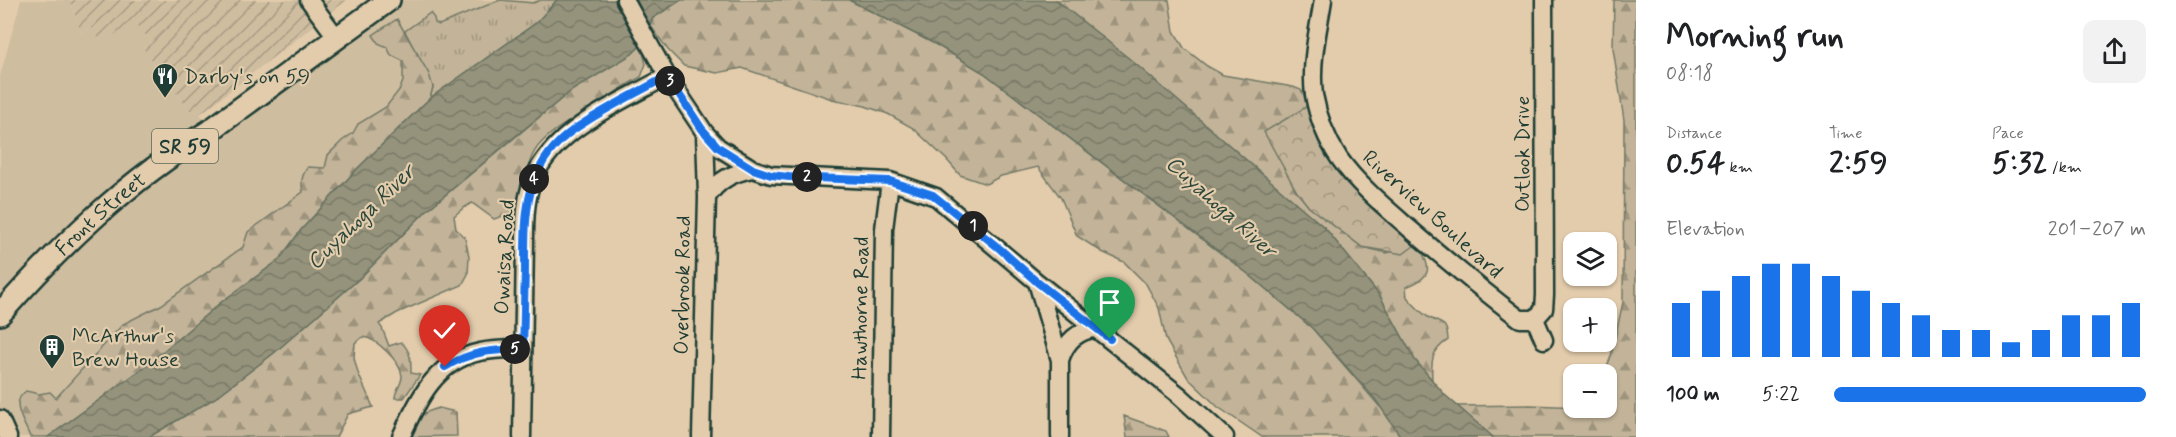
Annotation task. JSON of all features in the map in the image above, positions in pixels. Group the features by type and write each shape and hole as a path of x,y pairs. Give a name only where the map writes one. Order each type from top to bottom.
{"main road":[{"name":"Front Street","path":"0,315 63,246 106,207 179,150 208,132 337,38 377,4"}],"street":[{"path":"309,0 337,38"},
{"path":"625,0 667,76 705,133 718,147 753,169 771,175 890,181 936,197 1037,282 1183,398 1223,436"},
{"name":"Riverview Boulevard","path":"1323,0 1313,58 1314,97 1323,126 1336,153 1354,177 1396,217 1501,305 1520,319 1539,314"},
{"name":"Outlook Drive","path":"1539,314 1544,0"},
{"name":"Owaisa Road","path":"522,437 526,215 530,188 538,169 559,142 577,127 667,76"},
{"name":"Overbrook Road","path":"701,437 707,197 705,133"},
{"path":"707,197 722,180 732,174 753,169"},
{"name":"Hawthorne Road","path":"881,437 884,229 890,181"},
{"path":"1037,282 1060,360 1060,437"},
{"path":"1539,314 1544,339"},
{"path":"1060,360 1065,347 1077,334 1097,328"},
{"path":"401,437 419,398 445,367 464,356 482,351 523,349"}],"shaded area":[{"path":"21,0 70,0 81,33 91,28 136,24 152,43 144,48 188,109 200,114 214,128 389,0 557,0 461,77 430,98 48,437 8,437 0,419 0,76"},
{"path":"70,0 347,0 200,114 188,109 143,48 152,43 136,24 101,41 91,28 81,33"}],"green space":[{"path":"500,0 533,3 541,0 557,0 536,23 430,98 433,87 405,31 430,13 435,23 439,25"},
{"path":"681,0 849,0 935,44 984,73 1247,273 1312,328 1380,407 1563,406 1563,418 1617,418 1617,364 1608,364 1612,352 1617,352 1617,329 1623,302 1624,120 1613,48 1614,0 1636,0 1636,437 1262,437 1218,407 1188,378 1166,340 1159,308 1146,284 1124,262 1102,252 1077,236 1061,198 1038,167 1001,176 986,184 960,175 913,128 888,114 832,99 742,68 717,73 684,66 668,50 650,25 653,18"},
{"path":"1056,0 1169,0 1174,31 1184,48 1207,66 1223,75 1301,90 1308,101 1292,158 1292,183 1309,207 1362,247 1387,253 1418,243 1427,265 1426,275 1406,287 1407,297 1425,315 1445,326 1448,340 1438,348 1433,357 1432,380 1415,360 1380,296 1325,228"},
{"path":"397,19 429,74 433,87 430,98 356,170 301,230 279,260 220,303 146,366 48,437 30,437 18,407 21,396 26,391 39,394 50,392 56,398 123,324 161,305 243,247 248,232 303,192 302,179 308,167 325,168 328,155 353,133 358,124 386,107 400,89 403,81 403,61 391,55 387,47 378,43 373,35"},
{"path":"641,45 646,64 641,77 599,105 561,126 541,143 533,154 526,187 518,205 509,213 494,219 472,203 454,216 456,229 465,238 469,256 468,274 462,285 397,313 379,324 389,346 401,342 404,345 410,356 411,373 420,375 404,398 395,398 402,376 393,358 381,346 363,337 355,343 354,358 373,407 348,414 336,437 149,437 215,398 274,353 360,278 426,211 571,91 632,54"},
{"path":"1311,104 1319,132 1418,243 1403,254 1362,247 1309,207 1297,192 1264,132"},
{"path":"439,408 456,412 457,436 406,437 418,418"},
{"path":"1124,416 1166,431 1169,437 1127,437"}],"water":[{"name":"Cuyahoga River","path":"557,0 681,0 653,18 641,45 632,54 571,91 512,139 426,211 360,278 274,353 215,398 149,437 48,437 146,366 220,303 279,260 301,230 356,170 430,98 536,23"},
{"name":"Cuyahoga River","path":"849,0 1056,0 1131,60 1325,228 1380,296 1415,360 1445,395 1493,437 1401,437 1375,399 1312,328 1247,273 984,73 935,44"}],"place":[{"name":"Darby's on 59","path":"165,99"},
{"name":"McArthur's Brew House","path":"52,370"}],"route":[{"path":"445,367 464,356 482,351 523,349 526,215 530,188 538,169 550,151 577,127 667,76 702,129 718,147 753,169 771,175 789,177 890,181 933,195 1037,282 1110,339"}]}
